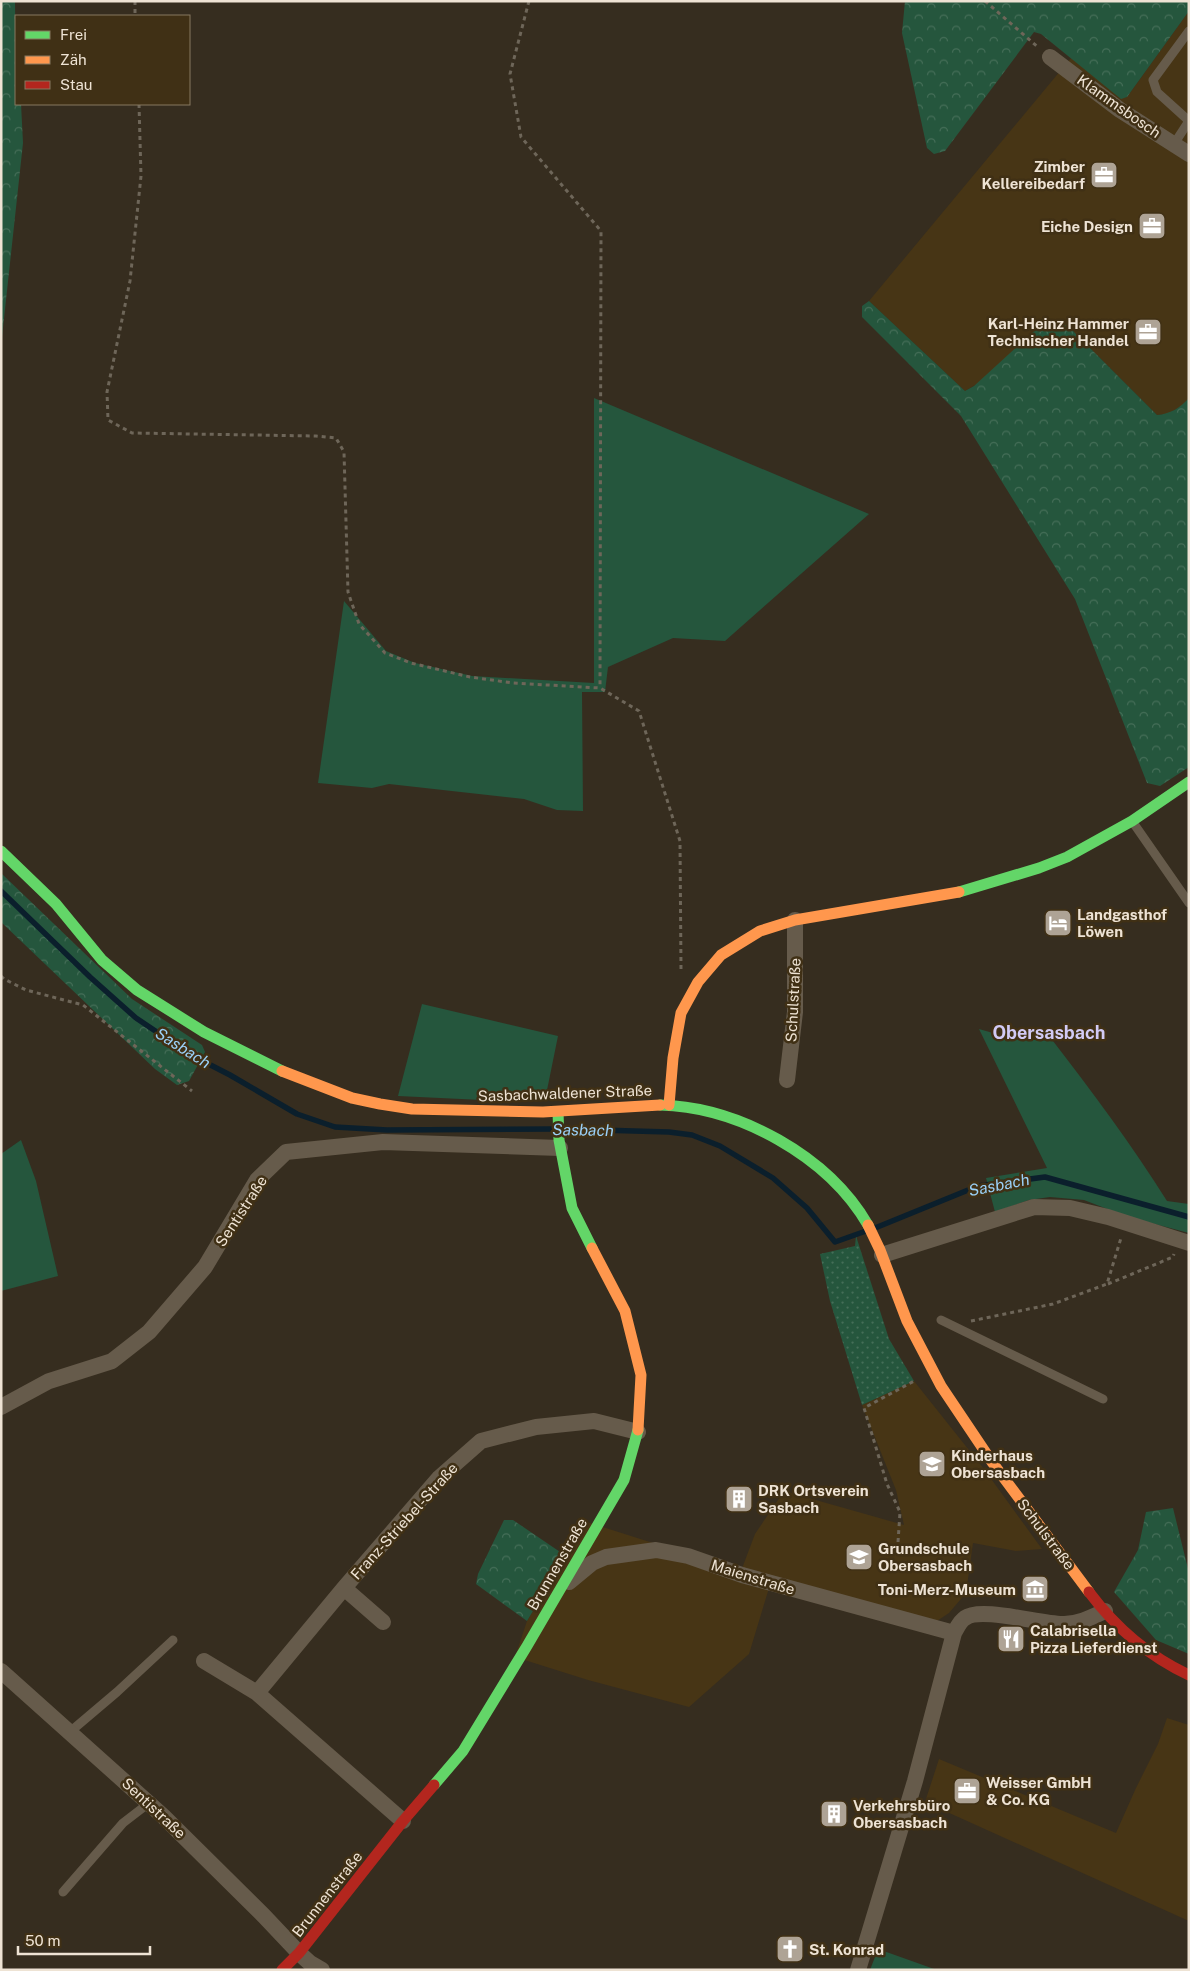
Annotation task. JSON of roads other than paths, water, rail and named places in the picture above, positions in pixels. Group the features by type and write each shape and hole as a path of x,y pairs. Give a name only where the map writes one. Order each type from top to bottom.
{"street":[{"name":"Klammsbosch","path":"1050,56 1120,110 1189,154"},
{"name":"Sasbachwaldener Straße","path":"1,851 39,886 65,914 104,963 135,989 171,1014 275,1069 326,1090 373,1103 410,1109 559,1116 627,1105 669,1105 673,1058 681,1013 698,982 721,955 760,931 795,920 961,892 1039,868 1067,857 1132,821 1189,782"},
{"name":"Schulstraße","path":"787,1080 795,1012 795,920"},
{"name":"Schulstraße","path":"669,1105 704,1111 745,1125 781,1141 815,1164 841,1188 863,1216 874,1234 910,1328 932,1371 955,1410 987,1457 1105,1611 1139,1646 1171,1669 1189,1676"},
{"name":"Brunnenstraße","path":"282,1970 299,1953 463,1752 624,1480 638,1432 641,1375 624,1311 572,1208 559,1144 559,1116"},
{"name":"Sentistraße","path":"1,1407 48,1381 112,1361 149,1332 206,1268 257,1180 286,1152 383,1142 559,1144"},
{"path":"882,1255 1034,1207 1070,1208 1108,1217 1183,1242"},
{"name":"Franz-Striebel-Straße","path":"257,1692 439,1478 482,1441 536,1427 594,1421 638,1432"},
{"name":"Maienstraße","path":"560,1589 592,1562 606,1557 656,1550 688,1556 742,1575 894,1615 954,1633"},
{"name":"Franz-Striebel-Straße","path":"344,1588 383,1622"},
{"path":"858,1960 915,1781 954,1633 965,1617 974,1614 991,1614 1064,1624 1086,1620 1105,1611"},
{"path":"204,1661 257,1692 404,1822"},
{"name":"Sentistraße","path":"1,1670 149,1803 299,1953"},
{"path":"299,1953 310,1963 322,1970"}],"lane":[{"path":"1174,144 1189,121 1157,92 1154,80 1189,31"},
{"path":"1132,821 1189,903"},
{"path":"941,1320 1103,1399"},
{"path":"70,1731 117,1692 173,1640"},
{"path":"63,1892 123,1822 149,1803"}],"waterway":[{"name":"Sasbach","path":"1,891 90,977 136,1018 191,1055 297,1114 335,1127 387,1130 555,1129"},
{"name":"Sasbach","path":"564,1129 669,1132 692,1135 720,1146 773,1178 807,1208 835,1242 866,1231"},
{"name":"Sasbach","path":"875,1228 978,1186 1045,1177 1189,1217"}],"place":[{"name":"Zimber Kellereibedarf","path":"1104,175"},
{"name":"Eiche Design","path":"1152,226"},
{"name":"Karl-Heinz Hammer Technischer Handel","path":"1148,332"},
{"name":"Landgasthof Löwen","path":"1058,923"},
{"name":"Kinderhaus Obersasbach","path":"932,1464"},
{"name":"DRK Ortsverein Sasbach","path":"739,1499"},
{"name":"Grundschule Obersasbach","path":"859,1557"},
{"name":"Toni-Merz-Museum","path":"1035,1589"},
{"name":"Calabrisella Pizza Lieferdienst","path":"1011,1639"},
{"name":"Weisser GmbH & Co. KG","path":"967,1791"},
{"name":"Verkehrsbüro Obersasbach","path":"834,1814"},
{"name":"St. Konrad","path":"790,1949"}],"district":[{"name":"Obersasbach","path":"1049,1032"}]}
